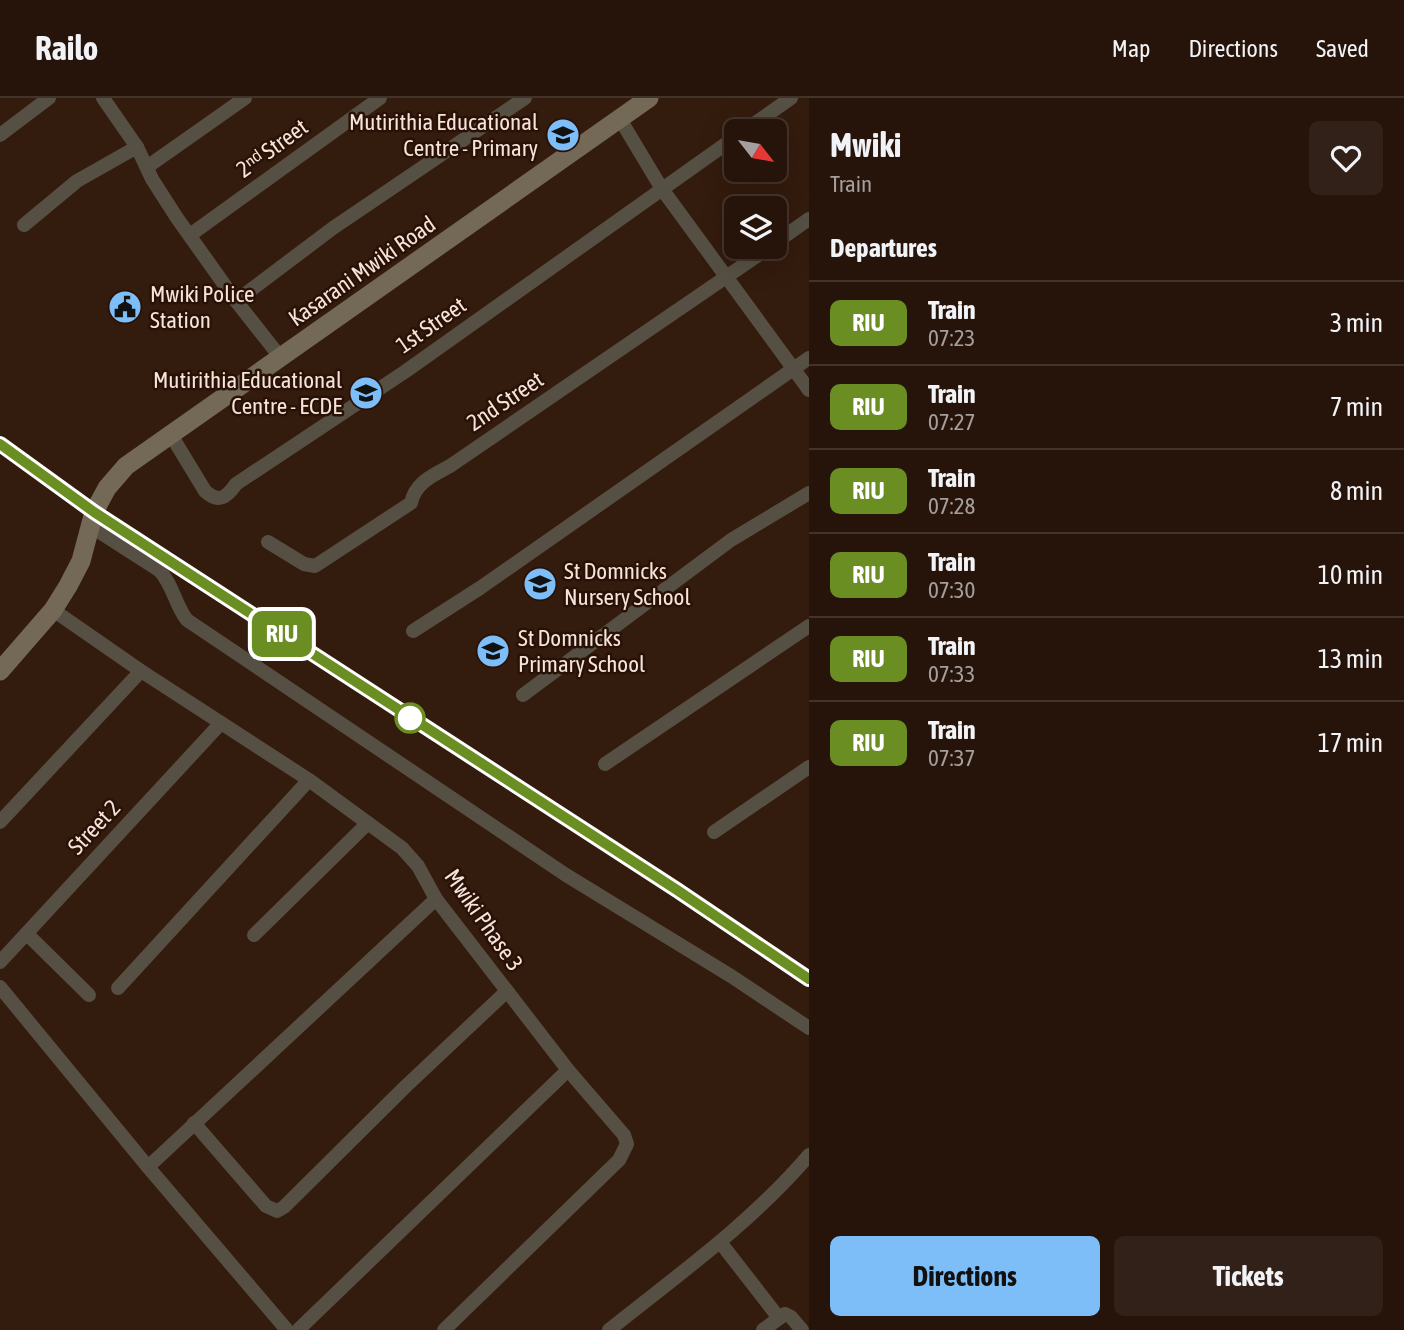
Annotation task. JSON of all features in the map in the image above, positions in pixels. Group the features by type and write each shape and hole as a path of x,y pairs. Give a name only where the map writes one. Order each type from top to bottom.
{"main road":[{"name":"Kasarani Mwiki Road","path":"0,671 53,610 81,561 94,512 115,476 126,466 649,98"}],"street":[{"path":"0,135 49,98"},
{"path":"103,98 138,147 166,203 236,301 281,358"},
{"path":"147,167 245,98"},
{"name":"2ⁿᵈ Street","path":"190,235 380,98"},
{"path":"236,301 333,228 525,98"},
{"path":"761,119 791,98"},
{"path":"620,118 662,189 809,390"},
{"name":"1st Street","path":"171,435 205,491 219,500 228,496 236,484 406,371 724,145"},
{"path":"24,225 77,181 138,147"},
{"path":"787,235 809,219"},
{"name":"2nd Street","path":"268,542 304,564 315,566 411,503 413,492 428,478 450,466 753,259"},
{"path":"413,631 480,588 809,358"},
{"path":"523,695 731,540 809,493"},
{"path":"92,527 165,576 187,620 566,875 731,976 809,1028"},
{"name":"Mwiki Phase 3","path":"53,610 141,671 309,780 402,848 418,866 436,900 568,1070 624,1135 626,1144 619,1160 444,1330"},
{"path":"605,764 809,626"},
{"path":"0,822 141,671"},
{"name":"Street 2","path":"0,962 221,723"},
{"path":"714,832 809,767"},
{"path":"118,988 309,780"},
{"path":"254,935 368,823"},
{"path":"148,1167 436,900"},
{"path":"27,934 89,995"},
{"path":"0,987 287,1330"},
{"path":"194,1123 266,1206 277,1211 507,991"},
{"path":"298,1330 568,1070"},
{"path":"609,1330 720,1242 781,1187 809,1155"},
{"path":"720,1242 779,1318"},
{"path":"763,1330 788,1315 802,1330"}],"railway":[{"path":"0,444 94,512 677,890 809,979"}],"train":[{"name":"RIU","path":"0,444 94,512 677,890 809,979"}],"place":[{"name":"Mutirithia Educational Centre - Primary","path":"563,135"},
{"name":"Mwiki Police Station","path":"125,307"},
{"name":"Mutirithia Educational Centre - ECDE","path":"366,393"},
{"name":"St Domnicks Nursery School","path":"540,584"},
{"name":"St Domnicks Primary School","path":"493,651"}]}
